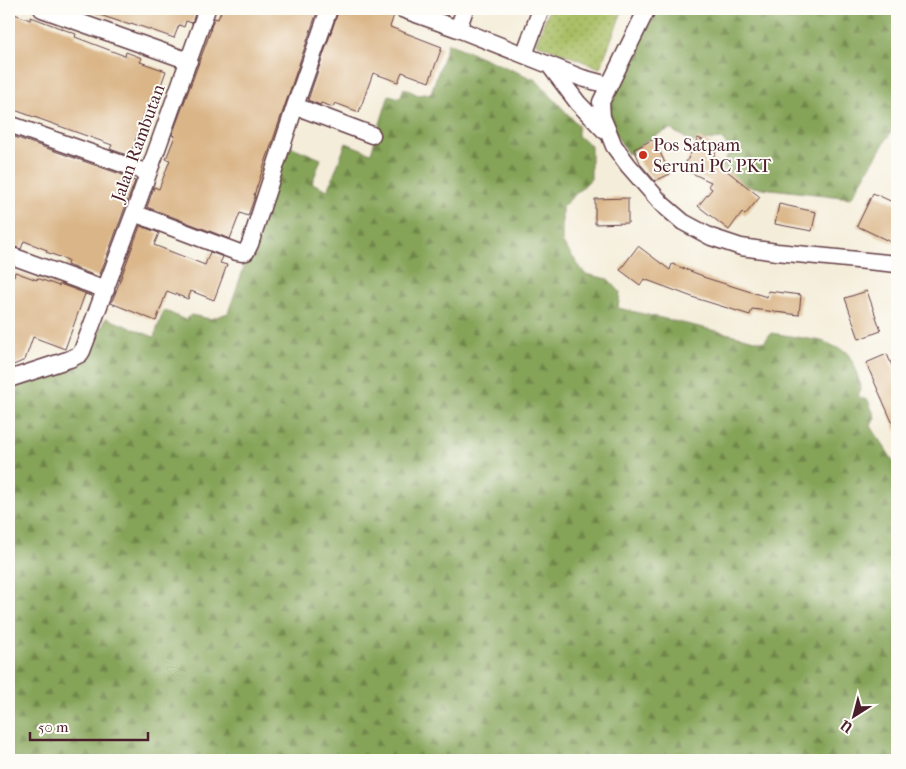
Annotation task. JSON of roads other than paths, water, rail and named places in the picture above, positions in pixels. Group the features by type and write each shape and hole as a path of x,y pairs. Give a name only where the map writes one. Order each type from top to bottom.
{"street":[{"path":"42,9 189,61"},
{"name":"Jalan Rambutan","path":"9,379 65,361 80,354 106,290 207,9"},
{"path":"134,213 236,252 246,252 329,9"},
{"path":"402,9 582,78 608,85"},
{"path":"458,29 466,9"},
{"path":"647,9 608,85 601,102 602,117 614,146 662,204 684,222 711,237 741,247 897,264"},
{"path":"524,55 540,12"},
{"path":"548,64 578,103 610,136"},
{"path":"295,106 372,135"},
{"path":"9,124 148,173"},
{"path":"9,255 106,290"}],"place":[{"name":"Pos Satpam Seruni PC PKT","path":"643,155"}]}
